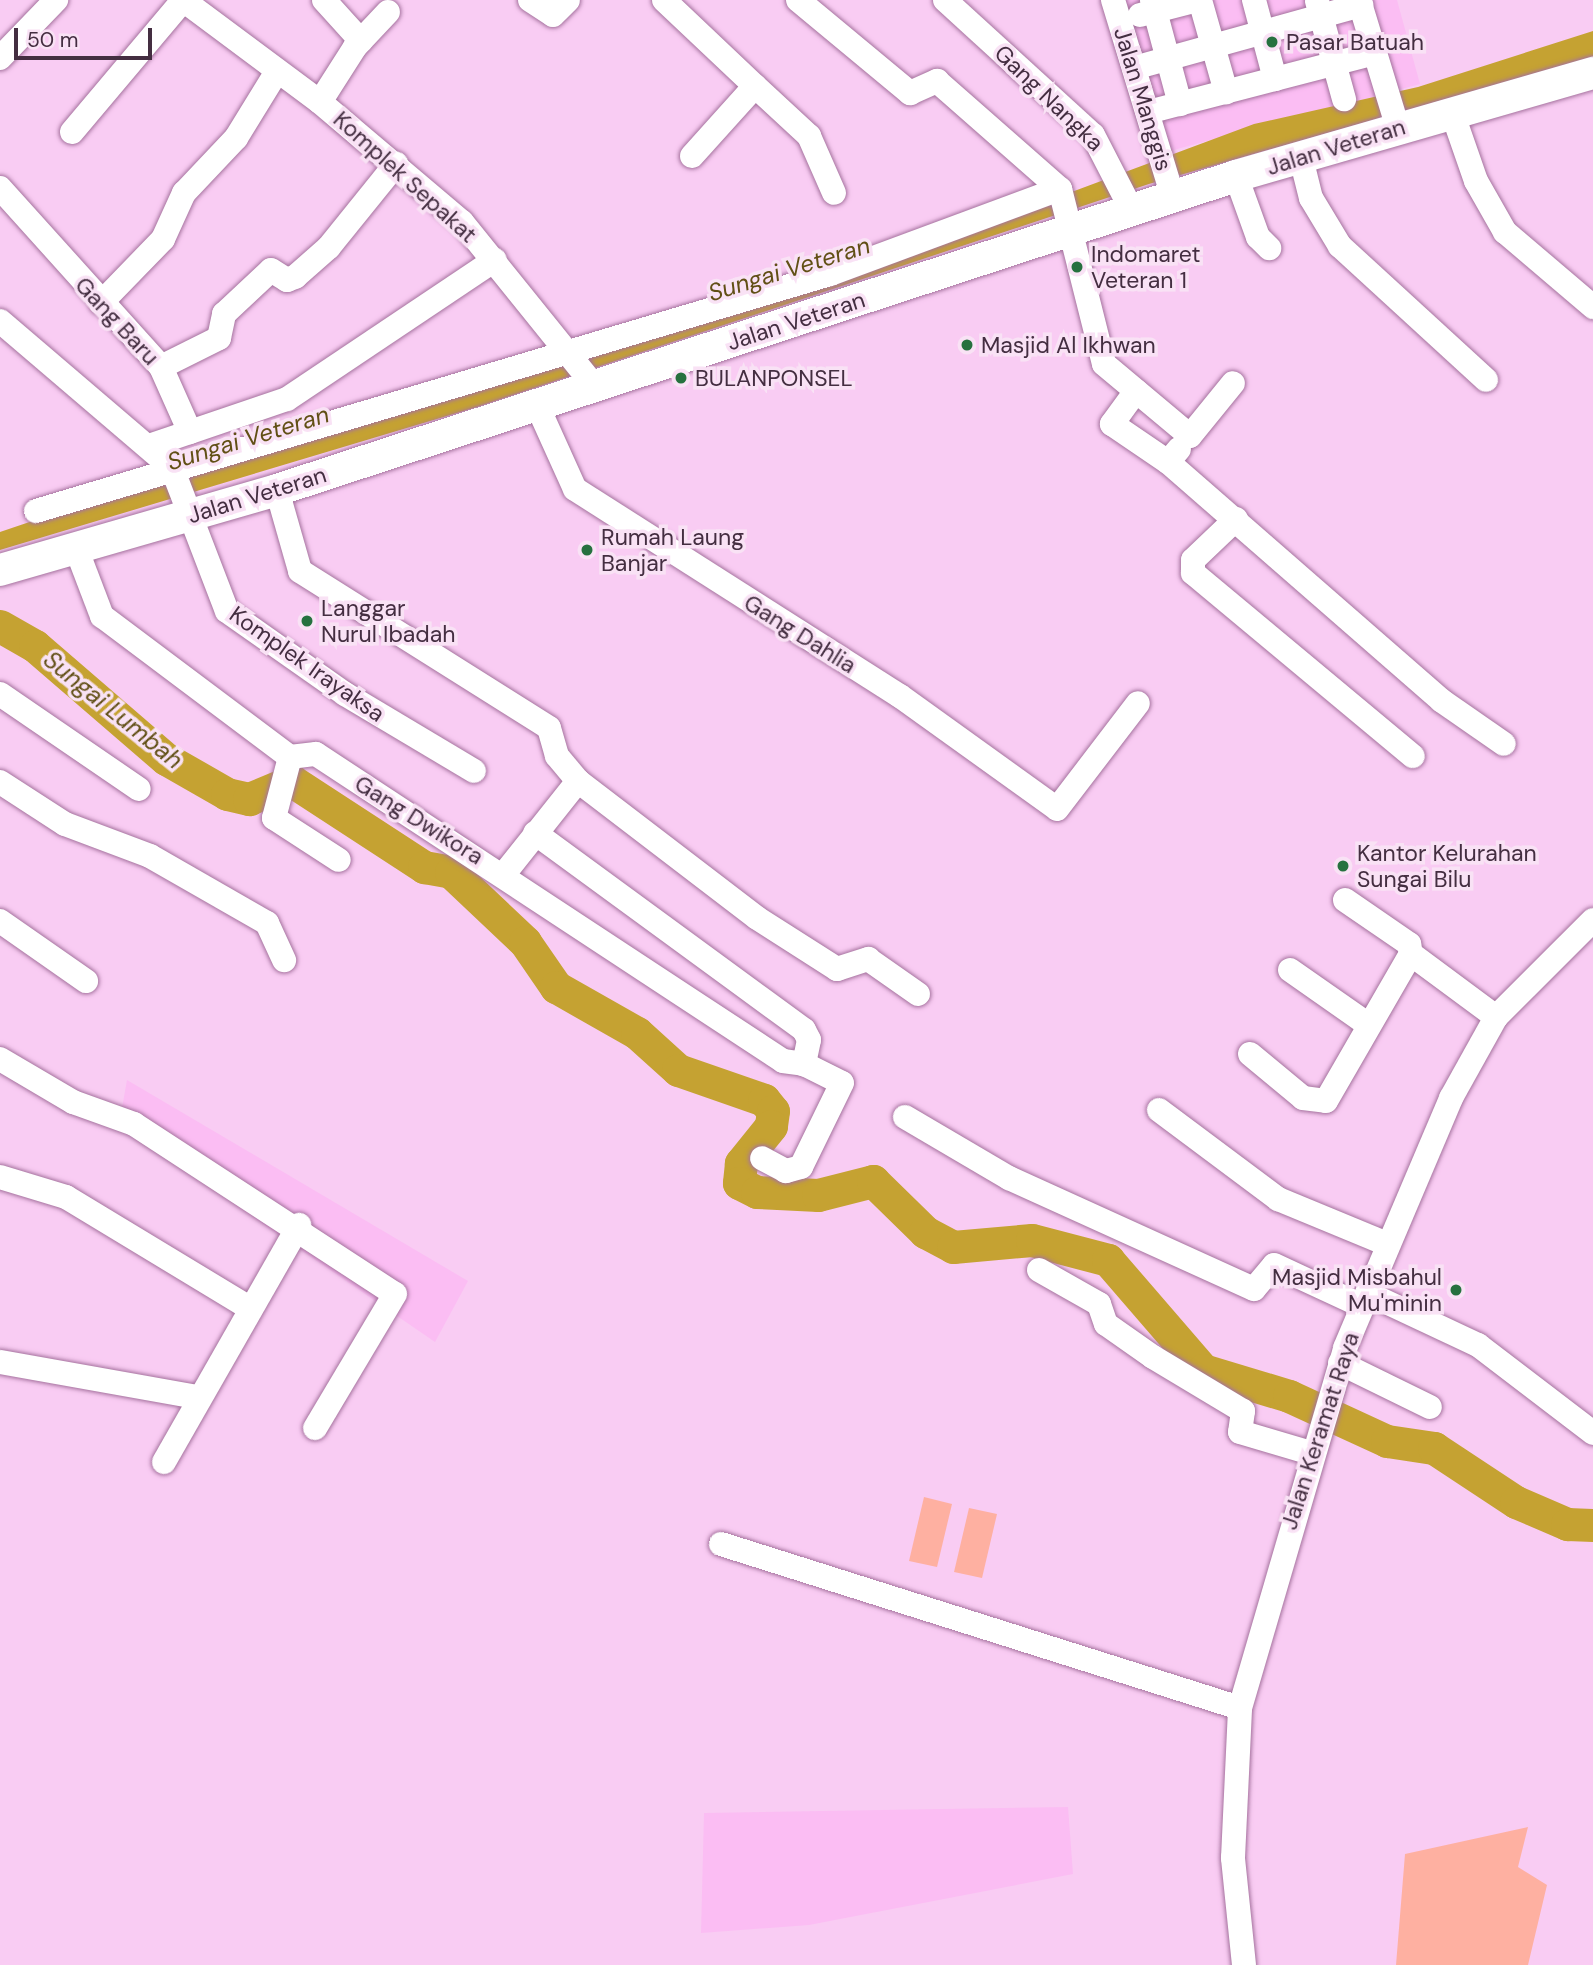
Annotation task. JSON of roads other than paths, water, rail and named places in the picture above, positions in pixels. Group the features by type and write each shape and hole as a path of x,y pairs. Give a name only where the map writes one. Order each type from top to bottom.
{"main road":[{"name":"Jalan Veteran","path":"0,570 76,548 184,510 277,490 537,405 581,367 1065,206 1125,193 1170,190 1236,176 1301,158 1397,122 1452,112 1593,74"}],"street":[{"path":"0,58 56,0"},
{"path":"72,132 183,0"},
{"name":"Komplek Sepakat","path":"183,0 275,73 320,102 396,164 495,260 581,367"},
{"path":"324,0 361,41"},
{"path":"530,0 553,15 568,0"},
{"path":"664,0 809,136 834,193"},
{"path":"798,0 911,93 937,81 1065,206 1095,346 1104,363 1190,436"},
{"name":"Gang Nangka","path":"945,0 1093,135 1125,193"},
{"path":"1117,10 1199,0 1226,92"},
{"path":"1254,0 1275,79"},
{"path":"1134,68 1262,33 1319,8 1360,3 1397,122"},
{"path":"1153,6 1180,104"},
{"path":"1319,8 1344,99"},
{"name":"Jalan Manggis","path":"1117,10 1170,190"},
{"path":"320,102 361,41 388,12"},
{"path":"1148,112 1374,53"},
{"path":"101,303 163,239 184,193 236,138 275,73"},
{"path":"692,156 755,86"},
{"path":"1452,112 1476,181 1505,232 1593,307"},
{"path":"1301,158 1311,198 1340,246 1486,380"},
{"path":"161,367 219,338 224,314 271,270 287,280 295,277 329,247 396,164"},
{"path":"1236,176 1258,237 1269,248"},
{"name":"Gang Baru","path":"0,188 161,367 190,432"},
{"path":"36,512 173,471 581,367 830,274 1065,206"},
{"path":"149,446 287,399 384,340 495,260"},
{"path":"0,321 69,386 149,446 173,471 184,510"},
{"path":"1168,462 1233,383"},
{"path":"1136,391 1110,421 1168,462 1236,519 1442,701 1504,744"},
{"name":"Gang Dahlia","path":"537,405 575,489 962,739 1057,808 1138,703"},
{"path":"277,490 300,571 549,728 557,756 578,782 757,918 837,969 868,959 918,994"},
{"name":"Komplek Irayaksa","path":"184,510 227,611 345,694 474,771"},
{"path":"1236,519 1193,560 1193,573 1413,756"},
{"path":"76,548 102,616 288,762 272,811 278,825 339,860"},
{"path":"0,694 139,789"},
{"name":"Gang Dwikora","path":"288,762 316,754 400,814 504,874 783,1061 804,1064 850,1087 801,1167 786,1171 762,1158"},
{"path":"0,782 57,820 150,856 267,923 284,960"},
{"path":"504,874 578,782"},
{"path":"535,833 804,1030 809,1040 804,1064"},
{"path":"1345,900 1409,944 1411,954 1496,1017"},
{"name":"Jalan Keramat Raya","path":"1244,1965 1233,1858 1240,1708 1324,1410 1364,1299 1451,1097 1496,1017 1593,920"},
{"path":"0,921 86,981"},
{"path":"1250,1054 1303,1097 1323,1103 1367,1024 1411,954"},
{"path":"1290,970 1367,1024"},
{"path":"0,1059 73,1102 135,1124 299,1225 396,1294 315,1428"},
{"path":"1159,1110 1278,1199 1387,1244"},
{"path":"905,1117 1009,1178 1254,1289 1274,1265 1478,1345 1592,1430"},
{"path":"0,1177 66,1197 249,1308"},
{"path":"164,1462 197,1397 299,1225"},
{"path":"1039,1270 1099,1304 1106,1324 1205,1390 1242,1411 1240,1432 1311,1453"},
{"path":"0,1362 197,1397"},
{"path":"1340,1363 1430,1407"},
{"path":"721,1544 1240,1708"}],"waterway":[{"name":"Sungai Lumbah","path":"0,626 35,646 166,759 227,794 249,799 292,781 424,867 451,872 525,942 556,987 637,1033 678,1070 764,1100 773,1111 771,1126 741,1163 739,1183 757,1192 818,1195 873,1181 925,1232 953,1247 1032,1240 1108,1260 1203,1370 1289,1396 1387,1441 1434,1448 1516,1502 1567,1524 1593,1525"}],"place":[{"name":"Pasar Batuah","path":"1272,42"},
{"name":"Indomaret Veteran 1","path":"1077,267"},
{"name":"Masjid Al Ikhwan","path":"967,345"},
{"name":"BULANPONSEL","path":"681,378"},
{"name":"Rumah Laung Banjar","path":"587,550"},
{"name":"Langgar Nurul Ibadah","path":"307,621"},
{"name":"Kantor Kelurahan Sungai Bilu","path":"1343,866"},
{"name":"Masjid Misbahul Mu'minin","path":"1456,1290"}],"water label":[{"name":"Sungai Veteran","path":"789,269"},
{"name":"Sungai Veteran","path":"248,438"}]}
